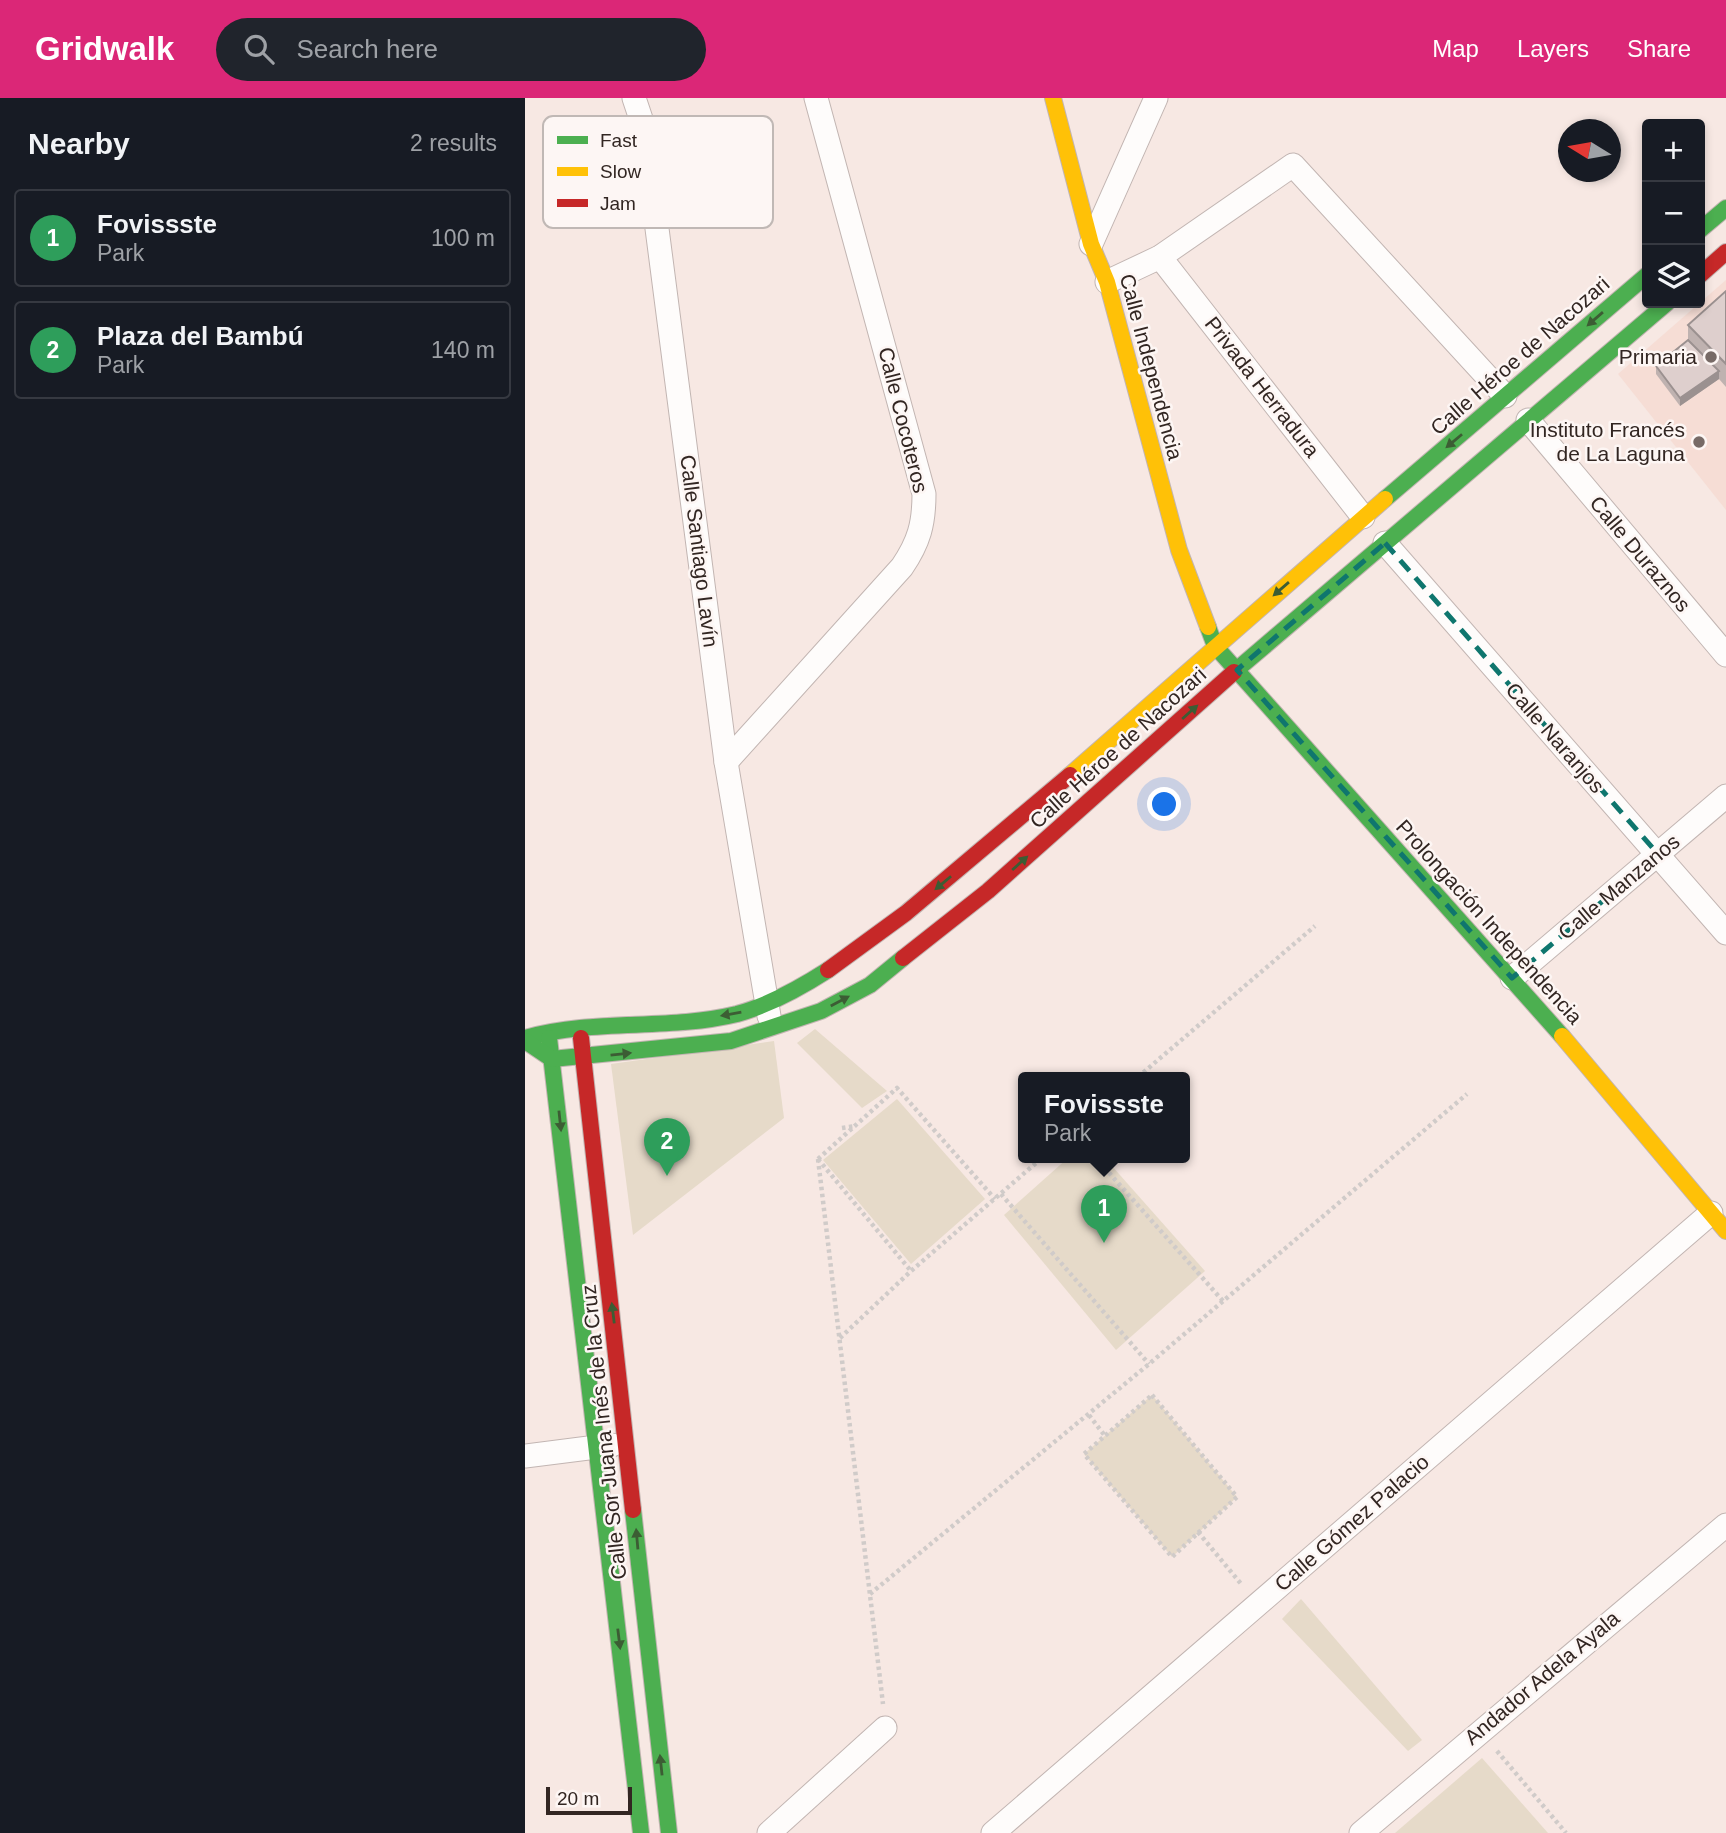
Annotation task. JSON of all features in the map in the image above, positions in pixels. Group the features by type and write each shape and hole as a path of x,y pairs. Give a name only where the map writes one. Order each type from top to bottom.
{"main road":[{"name":"Calle Independencia","path":"1053,98 1091,244 1107,282 1179,550 1215,646"},
{"path":"1705,226 1726,208"},
{"path":"1705,271 1726,253"},
{"name":"Calle Héroe de Nacozari","path":"1642,279 1363,517 1030,811 866,947 766,1004 722,1015 656,1023 548,1029 525,1039 552,1059 731,1041 821,1011 870,985 988,891 1237,670 1661,308"},
{"name":"Prolongación Independencia","path":"1215,646 1512,978 1726,1231"},
{"name":"Calle Sor Juana Inés de la Cruz","path":"581,1027 669,1833"},
{"name":"Calle Sor Juana Inés de la Cruz","path":"548,1029 641,1833"},
{"path":"614,1593 642,1588"}],"street":[{"name":"Calle Santiago Lavín","path":"634,98 641,116"},
{"name":"Calle Cocoteros","path":"726,762 902,567 916,546 923,525 924,494 815,98"},
{"path":"1091,244 1156,98"},
{"path":"1107,282 1160,257 1293,165 1506,396"},
{"name":"Calle Santiago Lavín","path":"658,228 726,762 766,1004 773,1029"},
{"name":"Privada Herradura","path":"1160,257 1363,517"},
{"name":"Calle Duraznos","path":"1528,421 1726,655"},
{"name":"Calle Naranjos","path":"1385,543 1726,933"},
{"name":"Calle Manzanos","path":"1512,978 1726,796"},
{"name":"Calle Gómez Palacio","path":"993,1833 1711,1213"},
{"path":"525,1456 628,1443"},
{"name":"Andador Adela Ayala","path":"1361,1833 1479,1730 1726,1525"},
{"path":"769,1833 885,1728"}],"path":[{"path":"1144,1072 1315,926"},
{"path":"818,1159 897,1088 995,1199"},
{"path":"870,1594 1089,1415 1467,1094"},
{"path":"842,1128 855,1126"},
{"path":"818,1159 911,1271"},
{"path":"818,1159 885,1728"},
{"path":"839,1338 911,1271 1036,1163"},
{"path":"1100,1163 1223,1301"},
{"path":"1000,1194 1149,1364"},
{"path":"1153,1395 1237,1497 1198,1532 1172,1557 1084,1454 1153,1395"},
{"path":"1089,1415 1105,1436"},
{"path":"1198,1532 1257,1605"},
{"path":"1479,1730 1566,1833"}],"highlighted area":[{"path":"1385,543 1658,854 1512,978 1237,670"}],"shaded area":[{"name":"Instituto Francés de La Laguna","path":"1726,280 1726,510 1618,374 1694,308 1705,308 1705,298"},
{"path":"815,1029 887,1091 862,1108 797,1043"},
{"path":"774,1041 784,1118 633,1235 611,1064"},
{"path":"897,1099 985,1199 911,1264 823,1160"},
{"path":"1062,1163 1109,1163 1205,1271 1116,1350 1004,1215"},
{"path":"1152,1395 1237,1497 1172,1557 1084,1454"},
{"path":"1301,1599 1422,1740 1408,1751 1282,1619"},
{"path":"1482,1758 1548,1833 1395,1833"}],"building":[{"path":"1726,291 1726,364 1688,325"},
{"path":"1688,340 1719,371 1680,398 1656,366"}],"traffic: fast":[{"path":"1705,226 1726,208"},
{"path":"1385,499 1642,279"},
{"path":"1234,672 1661,308"},
{"path":"1208,627 1215,646 1562,1036"},
{"path":"525,1041 552,1059 731,1041 821,1011 870,985 903,958"},
{"path":"525,1038 578,1028 684,1022 737,1014 784,995 828,970"},
{"path":"549,1038 641,1833"},
{"path":"633,1510 669,1833"}],"traffic: slow":[{"path":"1053,98 1091,244 1107,282 1179,550 1208,627"},
{"path":"1070,775 1385,499"},
{"path":"1562,1036 1726,1231"}],"traffic: jam":[{"path":"1705,271 1726,252"},
{"path":"903,958 988,891 1234,672"},
{"path":"828,970 906,913 1070,775"},
{"path":"581,1038 633,1510"}],"place":[{"name":"Primaria","path":"1711,357"},
{"name":"Instituto Francés de La Laguna","path":"1699,442"},
{"name":"Plaza del Bambú","path":"667,1176"},
{"name":"Fovissste","path":"1104,1243"}]}
